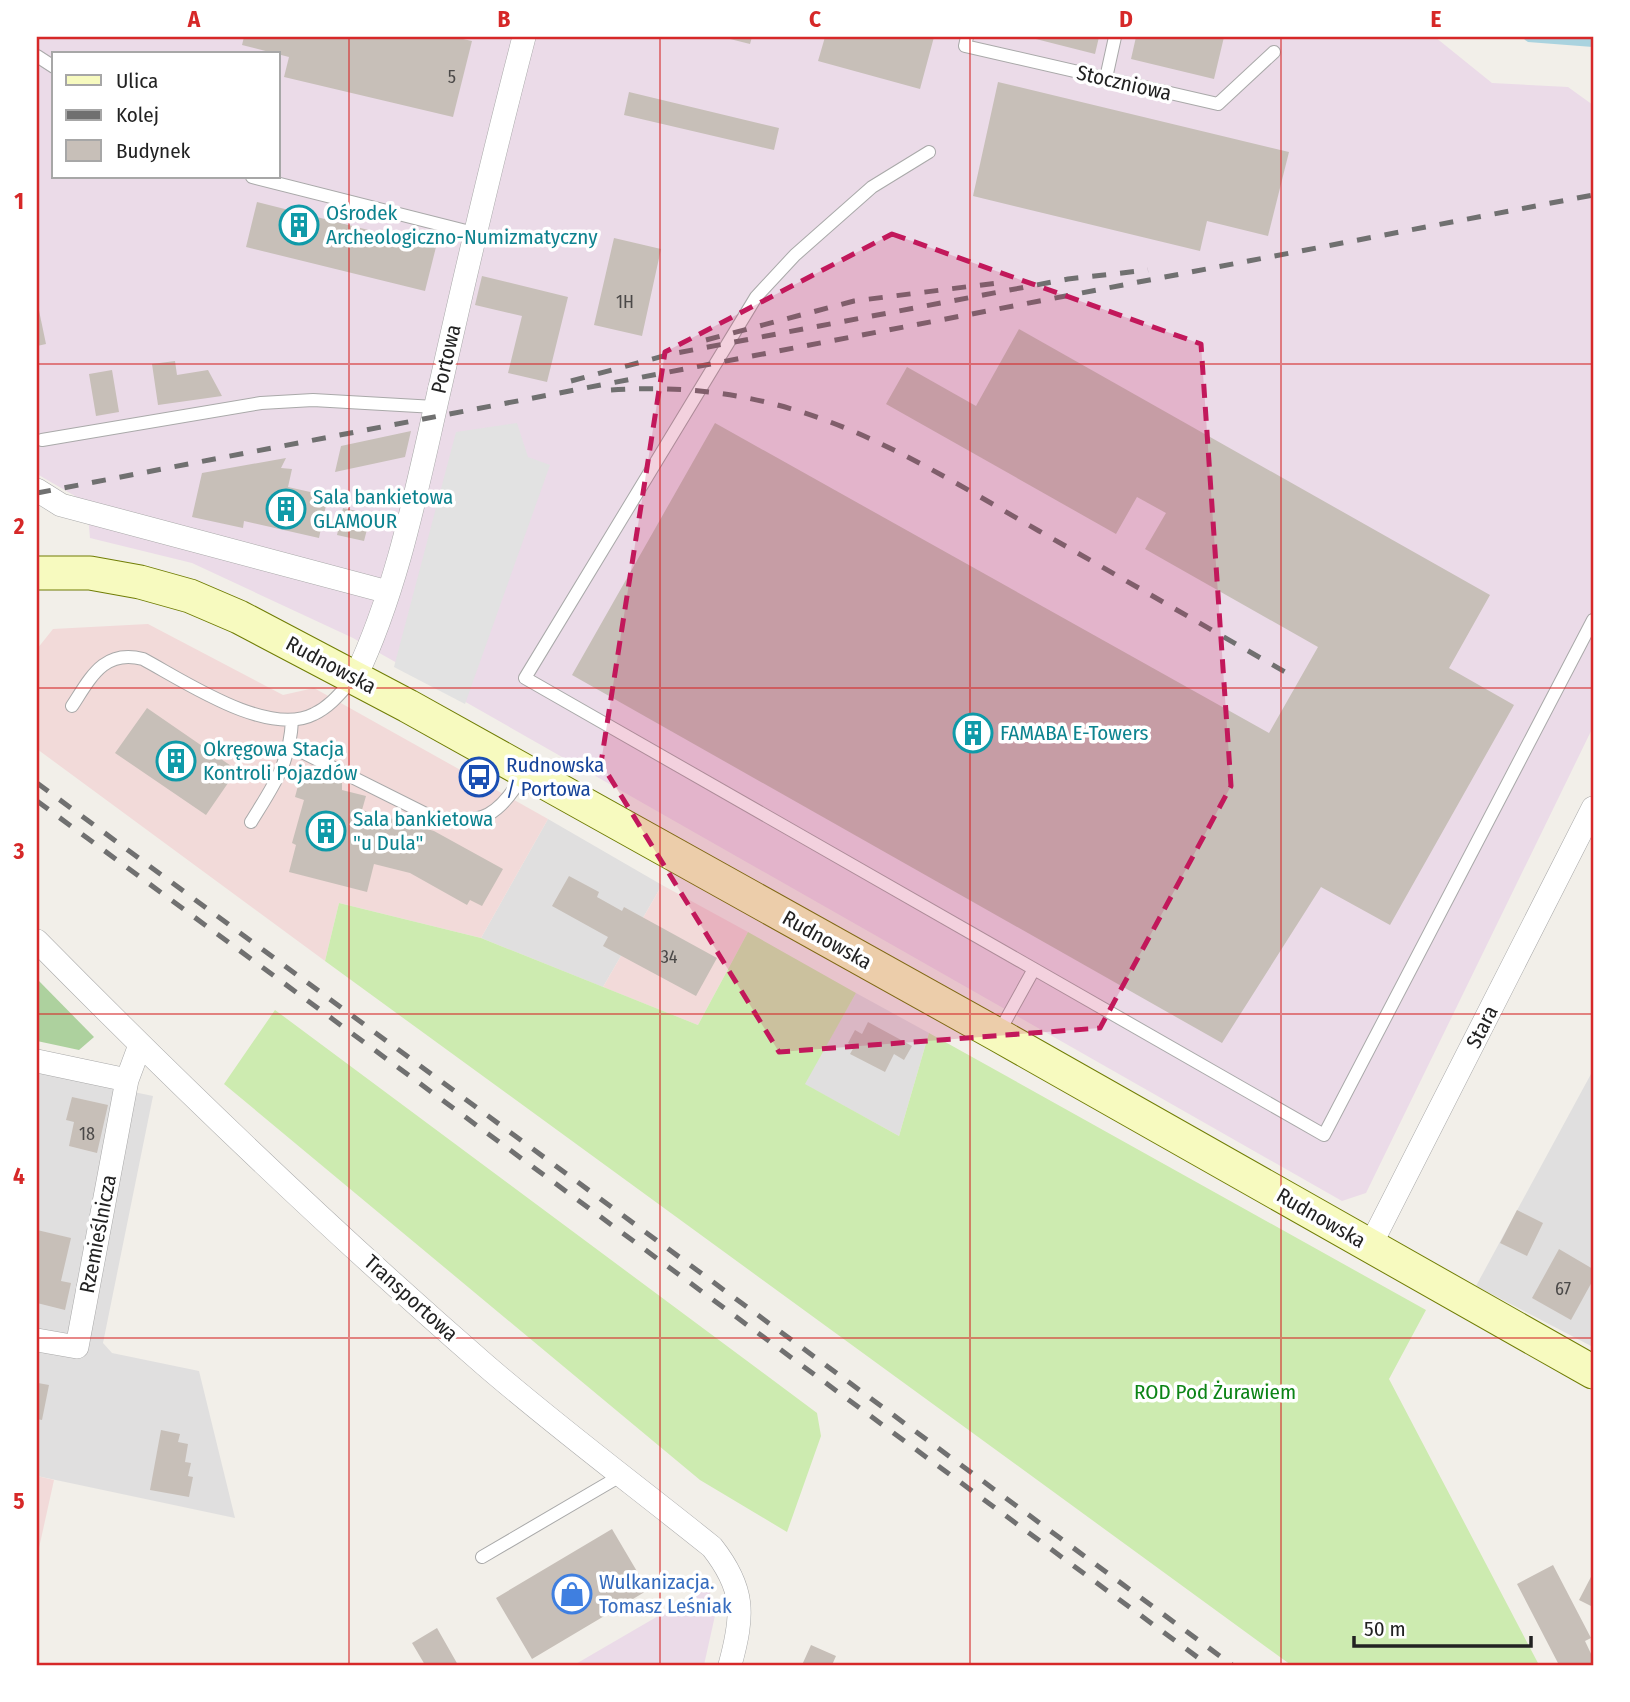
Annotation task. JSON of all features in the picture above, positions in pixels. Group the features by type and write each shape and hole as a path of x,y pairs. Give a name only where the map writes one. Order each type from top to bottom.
{"main road":[{"name":"Rudnowska","path":"37,573 90,573 140,582 190,596 239,617 355,678 998,1035 1593,1372"}],"street":[{"name":"Portowa","path":"355,678 380,622 388,592 524,37"},
{"path":"37,490 61,505 388,592"},
{"name":"Stara","path":"1370,1246 1593,808"},
{"name":"Transportowa","path":"37,941 140,1045 338,1233 486,1366 712,1546 732,1571 739,1595 739,1619 730,1665"},
{"path":"37,1061 127,1080 140,1045"},
{"name":"Rzemieślnicza","path":"37,1339 77,1347 127,1080"}],"lane":[{"name":"Stoczniowa","path":"967,37 965,46 1218,104 1274,52"},
{"path":"1106,78 1115,37"},
{"path":"37,56 52,66"},
{"path":"929,152 872,187 795,256 756,297 525,678 1324,1135 1593,620"},
{"path":"256,178 474,233"},
{"path":"41,440 261,403 313,400 435,407"},
{"path":"72,706 98,666 114,657 131,656 143,659 244,711 267,719 292,720 312,716 327,706 355,678"},
{"path":"251,822 283,771 290,746 292,720"},
{"path":"290,746 417,810 455,822 477,820 495,812 507,802 524,772"},
{"path":"998,1035 1034,969"},
{"path":"482,1557 622,1475"}],"highlighted area":[{"path":"892,234 1201,344 1231,786 1100,1028 779,1052 601,763 665,352"}],"shaded area":[{"path":"37,37 1435,37 1492,83 1568,87 1593,105 1593,727 1366,1193 1342,1201 353,638 192,563 90,538 87,503 37,474"},
{"path":"517,423 528,457 550,465 465,704 394,667 456,432"},
{"path":"148,624 283,695 314,688 548,819 481,938 339,903 325,961 37,749 37,649 53,629"},
{"path":"548,819 662,885 603,987 481,938"},
{"path":"662,885 748,932 698,1025 603,987"},
{"path":"856,993 929,1033 899,1136 804,1084"},
{"path":"37,1072 153,1096 103,1343 112,1353 199,1371 235,1518 37,1476"},
{"path":"1593,1074 1593,1347 1476,1286"},
{"path":"37,1476 54,1480 37,1557"},
{"path":"708,1587 716,1611 704,1665 574,1665"}],"green space":[{"name":"ROD Pod Żurawiem","path":"339,903 481,938 698,1025 748,932 856,993 805,1084 899,1136 929,1033 1426,1310 1389,1379 1539,1665 1291,1665 325,961"},
{"path":"37,979 94,1037 79,1050 37,1041"},
{"path":"275,1010 817,1413 821,1436 787,1532 700,1480 224,1084"}],"water":[{"path":"1521,37 1593,37 1593,47 1528,42"}],"building":[{"path":"244,37 454,37 472,41 453,117 284,77 289,57 280,55 280,52 242,45"},
{"path":"722,37 752,37 750,44"},
{"path":"825,37 934,37 920,89 818,61"},
{"path":"1028,37 1099,37 1095,54"},
{"path":"1136,37 1224,37 1214,79 1131,59"},
{"path":"998,82 1289,152 1268,236 1207,221 1200,251 973,196"},
{"path":"629,92 779,128 774,150 624,115"},
{"name":"Ośrodek Archeologiczno-Numizmatyczny","path":"257,202 436,247 425,291 246,247"},
{"path":"614,238 661,249 642,336 594,325"},
{"path":"482,276 568,297 547,382 508,373 522,316 475,305"},
{"path":"37,301 46,344 37,346"},
{"name":"FAMABA E-Towers","path":"1019,329 1490,595 1449,668 1514,705 1390,925 1321,887 1222,1043 572,675 715,423 1269,733 1318,647 1145,549 1166,513 1137,497 1116,534 886,404 907,367 976,406"},
{"path":"175,361 177,375 208,370 222,396 158,405 152,364"},
{"path":"112,370 119,412 96,416 89,374"},
{"path":"411,431 405,457 335,472 341,446"},
{"path":"286,458 281,468 292,469 288,487 328,496 319,538 244,521 243,528 192,517 202,473"},
{"path":"343,508 371,514 364,541 337,535"},
{"name":"Okręgowa Stacja Kontroli Pojazdów","path":"147,708 237,770 206,815 115,753"},
{"path":"312,766 342,783 342,790 366,796 362,810 434,831 503,869 482,906 470,900 467,905 410,873 374,864 367,892 289,872 296,845 292,843 304,800 295,797 303,767"},
{"path":"569,876 599,892 597,897 622,911 624,907 717,958 696,996 603,946 608,937 552,906"},
{"path":"868,1022 912,1046 904,1060 894,1054 885,1072 850,1054 854,1047 848,1043 855,1030 862,1034"},
{"path":"72,1097 108,1105 97,1153 69,1146 74,1122 66,1120"},
{"path":"1517,1210 1543,1223 1527,1256 1500,1243"},
{"path":"37,1230 71,1238 61,1281 71,1283 65,1310 37,1303"},
{"path":"1559,1249 1593,1269 1593,1280 1571,1320 1532,1298"},
{"path":"38,1383 49,1385 42,1420 37,1419"},
{"path":"161,1430 180,1434 178,1442 188,1444 185,1462 191,1463 188,1476 193,1477 189,1497 150,1490"},
{"name":"Wulkanizacja. Tomasz Leśniak","path":"612,1529 648,1590 532,1659 496,1598"},
{"path":"1553,1565 1591,1638 1585,1641 1593,1658 1593,1665 1559,1665 1517,1584"},
{"path":"1593,1573 1593,1607 1579,1600"},
{"path":"437,1628 458,1665 425,1665 412,1643"},
{"path":"811,1645 836,1656 832,1665 802,1665"}],"railway":[{"path":"37,493 1593,195"},
{"path":"571,381 671,354 1068,279 1148,270"},
{"path":"706,340 854,301 997,283"},
{"path":"611,390 674,389 732,395 786,407 837,424 936,472 1287,673"},
{"path":"37,783 1232,1665"},
{"path":"37,801 1208,1665"}],"place":[{"name":"Ośrodek Archeologiczno-Numizmatyczny","path":"299,225"},
{"name":"Sala bankietowa GLAMOUR","path":"286,509"},
{"name":"FAMABA E-Towers","path":"973,733"},
{"name":"Okręgowa Stacja Kontroli Pojazdów","path":"176,761"},
{"name":"Rudnowska / Portowa","path":"479,777"},
{"name":"Sala bankietowa \"u Dula\"","path":"326,831"},
{"name":"Wulkanizacja. Tomasz Leśniak","path":"572,1594"}]}
